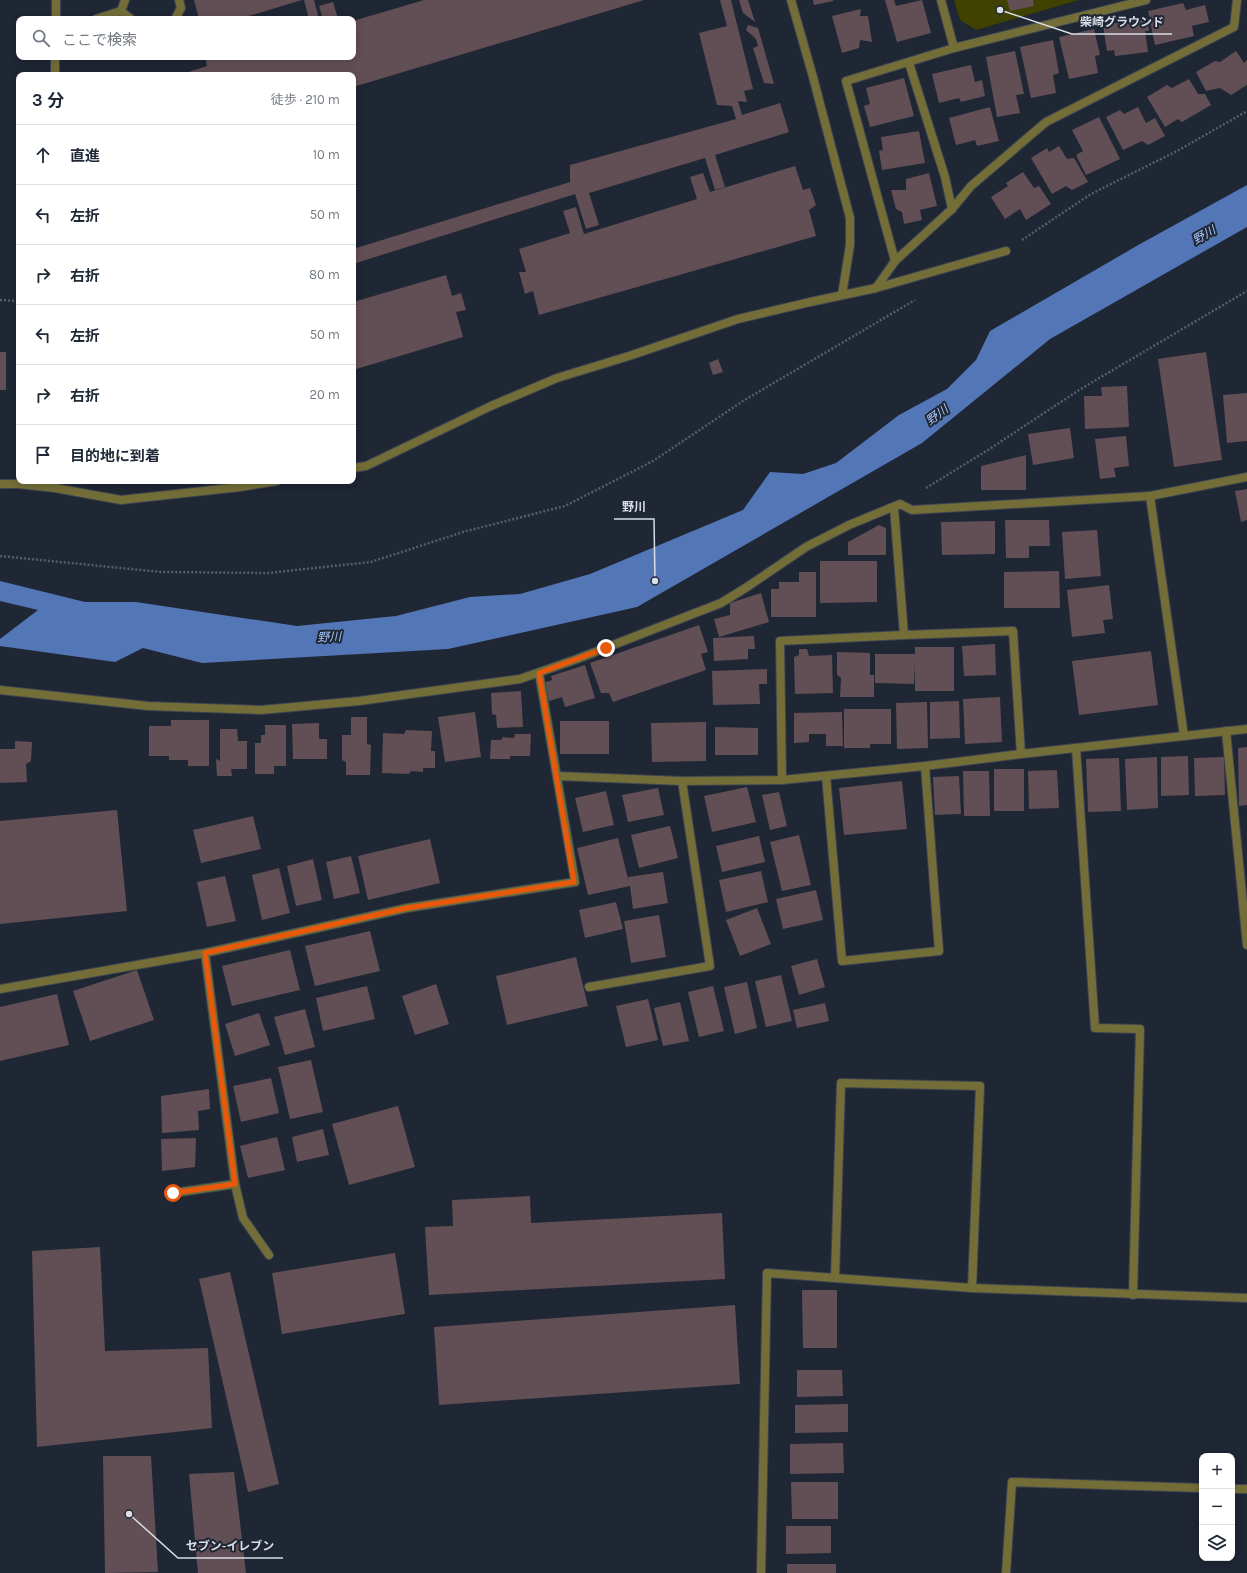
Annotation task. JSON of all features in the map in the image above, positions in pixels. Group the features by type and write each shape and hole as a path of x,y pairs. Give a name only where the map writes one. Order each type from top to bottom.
{"street":[{"path":"56,0 56,16"},
{"path":"121,11 125,0"},
{"path":"177,16 181,8 179,0"},
{"path":"791,0 815,84 850,218 850,245 842,295"},
{"path":"941,0 954,48"},
{"path":"895,261 846,81 954,48 1146,0"},
{"path":"876,288 895,261 952,209 972,186 1046,122 1234,27 1236,0"},
{"path":"105,16 121,11"},
{"path":"121,11 127,16"},
{"path":"55,60 55,72"},
{"path":"909,62 945,176 952,209"},
{"path":"356,468 366,466 491,406 556,378 630,356 738,319 876,288 1006,251"},
{"path":"0,690 148,706 262,710 359,701 520,679 721,603 806,547 849,525 897,505 912,510 1150,496 1247,477"},
{"path":"0,484 16,484"},
{"path":"18,484 55,488 121,500 258,484"},
{"path":"1150,496 1184,736"},
{"path":"897,505 904,635"},
{"path":"782,780 780,641 1013,631 1021,754"},
{"path":"0,989 205,953 407,908 574,882 539,673"},
{"path":"556,776 682,781 782,780 924,766 1247,729"},
{"path":"1226,731 1247,945"},
{"path":"1076,748 1095,1028 1140,1029 1133,1295"},
{"path":"826,776 842,961 939,951 924,766"},
{"path":"589,987 710,966 682,781"},
{"path":"205,953 235,1184 243,1218 269,1255"},
{"path":"835,1278 841,1083 980,1086 972,1288"},
{"path":"173,1193 235,1184"},
{"path":"761,1573 766,1273 972,1288 1247,1298"},
{"path":"1006,1573 1012,1482 1199,1488"},
{"path":"1235,1489 1247,1489"}],"path":[{"path":"1006,251 1091,194 1179,150 1247,111"},
{"path":"897,505 988,450 1079,390 1247,291"},
{"path":"0,556 161,572 268,574 371,562 463,532 565,506 653,461 743,401 918,297"},
{"path":"0,300 16,300"}],"shaded area":[{"path":"954,0 1079,0 976,30 960,20"}],"water":[{"path":"1247,185 1247,227 1050,339 922,443 637,607 448,649 202,663 143,648 115,662 0,646 0,639 38,610 0,601 0,581 85,602 136,602 297,626 396,616 470,597 520,594 590,574 743,510 770,472 803,474 836,463 899,415 947,389 976,360 990,331 1140,244"}],"building":[{"path":"194,0 302,0 249,16 198,16"},
{"path":"304,0 314,0 318,16 308,16"},
{"path":"424,0 644,0 356,86 356,72 188,72 207,66 206,60 356,60 356,20"},
{"path":"720,0 731,0 753,89 744,91 747,102 738,101 742,115 780,103 789,132 715,155 725,187 715,190 705,158 589,193 599,225 586,229 575,194 356,263 356,248 570,182 570,165 736,119 732,106 717,105 699,33 727,26"},
{"path":"739,0 748,0 755,22 743,13"},
{"path":"813,0 833,0 833,1 814,5"},
{"path":"885,0 894,0 896,6 922,0 931,33 897,42"},
{"path":"1007,0 1033,0 1034,6 1010,11"},
{"path":"333,2 337,16 322,16 319,6"},
{"path":"1183,3 1186,10 1205,5 1209,22 1192,26 1194,36 1155,45 1148,11"},
{"path":"861,9 860,16 868,16 872,42 860,40 859,48 842,53 832,16"},
{"path":"1148,18 1149,31 1145,31 1148,52 1115,56 1114,50 1107,51 1103,25"},
{"path":"748,25 758,28 774,84 764,83 753,48 758,46 756,39 746,30"},
{"path":"1094,29 1100,55 1095,56 1098,73 1069,79 1059,37"},
{"path":"1053,40 1059,73 1053,75 1056,93 1031,98 1020,47"},
{"path":"1015,51 1024,94 1016,95 1020,113 997,117 986,57"},
{"path":"1236,51 1244,63 1247,60 1247,85 1231,95 1220,88 1206,91 1196,72 1215,61 1220,62"},
{"path":"971,65 975,82 982,80 985,96 961,102 959,98 939,103 932,74"},
{"path":"904,78 914,116 870,127 864,106 870,104 866,88"},
{"path":"1189,79 1198,94 1205,94 1211,105 1182,122 1178,119 1165,127 1147,97 1167,85 1172,88"},
{"path":"990,107 999,141 977,146 975,140 956,145 949,118"},
{"path":"1138,107 1146,123 1155,118 1165,136 1148,145 1142,141 1123,150 1106,117 1120,110 1124,114"},
{"path":"1099,117 1120,159 1086,175 1076,155 1083,151 1072,130"},
{"path":"919,131 925,163 882,170 879,151 883,150 881,137"},
{"path":"1059,146 1067,159 1074,158 1088,182 1072,190 1066,186 1052,194 1031,158 1047,148 1049,152"},
{"path":"795,166 803,190 810,188 816,205 809,210 816,236 539,315 533,291 525,294 519,272 526,272 519,249 570,233 563,211 576,207 584,234 697,199 690,177 703,173 710,192"},
{"path":"1023,172 1034,188 1039,186 1051,204 1026,220 1020,209 1005,219 991,197 1008,186 1006,183"},
{"path":"929,173 937,206 920,210 922,220 904,224 902,212 896,209 891,190 906,190 906,179"},
{"path":"446,275 452,296 461,293 466,310 456,312 463,337 356,369 356,301"},
{"path":"0,352 6,352 6,390 0,390"},
{"path":"1206,352 1222,460 1174,467 1158,359"},
{"path":"718,359 723,372 713,375 709,363"},
{"path":"1127,386 1129,427 1085,429 1084,396 1102,396 1101,387"},
{"path":"1247,393 1247,441 1227,443 1223,395"},
{"path":"1070,428 1074,458 1033,465 1028,434"},
{"path":"1126,436 1129,466 1114,468 1116,477 1100,479 1095,439"},
{"path":"1026,455 1026,490 981,490 981,466"},
{"path":"1247,489 1247,520 1241,522 1235,491"},
{"path":"1005,520 1049,520 1050,546 1029,546 1029,558 1006,558"},
{"path":"995,521 995,554 942,555 941,522"},
{"path":"879,525 886,528 886,555 848,555 848,542"},
{"path":"1097,530 1101,576 1065,579 1062,532"},
{"path":"820,561 877,561 877,602 820,603"},
{"path":"1059,571 1060,608 1004,608 1004,572"},
{"path":"799,572 816,572 816,617 771,617 771,589 779,589 779,582 799,582"},
{"path":"1109,585 1113,619 1103,620 1105,633 1072,637 1067,590"},
{"path":"761,593 769,622 719,637 714,619 730,615 730,603"},
{"path":"699,625 708,652 701,654 706,670 613,702 609,693 601,693 590,663"},
{"path":"754,636 755,649 748,649 748,659 714,661 713,638"},
{"path":"995,644 996,675 964,676 962,646"},
{"path":"915,647 954,647 954,691 915,691 915,663 914,684 875,683 875,654 915,654"},
{"path":"799,649 807,649 809,656 832,655 833,693 795,694 794,657 799,655"},
{"path":"1151,651 1158,705 1079,715 1072,661"},
{"path":"837,652 870,653 870,675 874,675 874,697 840,697 841,678 837,675"},
{"path":"585,665 595,698 565,707 562,697 549,701 543,683 552,680 551,676"},
{"path":"767,669 767,684 759,684 760,704 713,705 712,671"},
{"path":"521,691 523,727 497,728 496,715 492,714 491,693"},
{"path":"1000,697 1002,742 965,744 963,699"},
{"path":"959,701 960,738 930,739 930,702"},
{"path":"927,702 928,748 897,749 896,703"},
{"path":"844,709 891,709 891,744 870,744 870,748 844,748"},
{"path":"475,712 481,757 445,762 438,717"},
{"path":"842,712 843,746 826,746 826,734 809,734 809,742 794,743 794,713"},
{"path":"351,717 367,717 367,744 371,745 370,775 346,775 346,762 342,760 342,735 351,735"},
{"path":"171,720 209,720 209,766 188,766 188,760 169,760 169,756 149,756 149,726 171,726"},
{"path":"560,721 609,721 609,754 560,754"},
{"path":"706,722 706,761 652,762 651,723"},
{"path":"319,723 319,739 327,739 327,759 293,759 292,724"},
{"path":"265,725 286,725 286,766 274,766 274,774 255,774 255,743 261,743 261,735 265,735"},
{"path":"715,727 758,728 758,755 715,755"},
{"path":"220,729 237,729 238,741 247,741 247,769 231,769 232,776 217,776 216,759 220,761"},
{"path":"406,730 432,731 431,751 435,751 435,768 423,768 423,772 411,771 409,774 382,773 383,733 404,734"},
{"path":"515,734 531,734 530,756 510,756 510,759 490,759 491,740 501,740 503,737 514,738"},
{"path":"15,741 32,742 31,761 26,764 27,782 0,783 0,749 15,749"},
{"path":"1247,747 1247,805 1239,806 1238,748"},
{"path":"1188,756 1189,795 1161,796 1161,757"},
{"path":"1157,757 1158,808 1127,810 1125,759"},
{"path":"1224,757 1225,795 1195,796 1194,758"},
{"path":"1119,758 1121,811 1088,812 1086,759"},
{"path":"994,769 1024,769 1024,811 994,811"},
{"path":"1057,770 1059,808 1029,809 1028,771"},
{"path":"963,771 989,771 990,816 964,816"},
{"path":"959,776 961,814 935,815 933,777"},
{"path":"902,781 907,829 844,835 839,788"},
{"path":"747,787 756,822 712,832 704,796"},
{"path":"658,788 664,815 628,822 622,795"},
{"path":"606,791 614,825 583,832 575,798"},
{"path":"779,792 787,826 770,830 762,795"},
{"path":"117,810 127,911 0,924 0,821"},
{"path":"253,816 261,849 201,863 193,830"},
{"path":"670,826 678,858 639,868 631,835"},
{"path":"799,835 811,885 782,891 770,842"},
{"path":"759,836 765,862 722,872 716,846"},
{"path":"618,838 629,883 628,877 663,872 668,903 633,909 630,886 588,895 577,848"},
{"path":"430,839 440,883 368,900 358,856"},
{"path":"351,856 360,893 334,899 326,862"},
{"path":"313,859 322,900 296,906 287,866"},
{"path":"279,868 290,913 262,920 252,875"},
{"path":"761,871 768,902 726,912 719,880"},
{"path":"225,876 236,921 207,927 197,882"},
{"path":"816,890 823,920 783,929 776,899"},
{"path":"616,902 623,929 585,938 579,910"},
{"path":"757,908 771,944 740,956 726,920"},
{"path":"659,915 666,957 631,963 624,921"},
{"path":"370,931 380,971 315,986 305,946"},
{"path":"290,950 300,990 232,1006 222,966"},
{"path":"576,957 588,1006 507,1025 496,976"},
{"path":"817,959 825,987 799,995 791,966"},
{"path":"137,970 154,1020 90,1041 73,991"},
{"path":"781,975 792,1021 766,1027 755,981"},
{"path":"747,982 757,1028 735,1034 724,987"},
{"path":"436,984 449,1024 415,1035 402,996"},
{"path":"367,986 375,1019 323,1031 316,998"},
{"path":"713,986 724,1031 699,1037 688,992"},
{"path":"57,994 69,1045 0,1061 0,1007"},
{"path":"648,999 658,1040 626,1047 616,1006"},
{"path":"680,1002 689,1041 663,1046 654,1008"},
{"path":"825,1003 829,1021 797,1028 793,1010"},
{"path":"305,1009 315,1047 285,1055 274,1017"},
{"path":"259,1013 270,1045 235,1056 225,1024"},
{"path":"311,1060 323,1112 290,1119 278,1067"},
{"path":"271,1078 279,1113 241,1122 233,1086"},
{"path":"209,1089 210,1109 198,1111 199,1130 162,1133 161,1096"},
{"path":"398,1106 415,1167 349,1185 332,1124"},
{"path":"323,1129 329,1155 297,1162 292,1137"},
{"path":"277,1137 285,1170 248,1178 240,1146"},
{"path":"196,1138 195,1167 162,1171 161,1139"},
{"path":"530,1196 531,1223 722,1213 725,1279 429,1295 425,1227 453,1226 452,1200"},
{"path":"100,1247 105,1351 208,1348 212,1428 37,1447 32,1251"},
{"path":"395,1253 405,1314 282,1334 272,1273"},
{"path":"230,1272 279,1484 248,1492 199,1279"},
{"path":"802,1290 837,1290 837,1348 803,1348"},
{"path":"735,1305 740,1384 439,1405 434,1327"},
{"path":"797,1370 842,1370 843,1396 797,1397"},
{"path":"848,1404 848,1432 795,1433 795,1405"},
{"path":"843,1443 844,1473 790,1474 790,1444"},
{"path":"103,1456 151,1456 158,1572 105,1573"},
{"path":"234,1472 246,1573 198,1573 189,1474"},
{"path":"791,1482 838,1482 838,1519 792,1519"},
{"path":"786,1526 831,1526 831,1553 786,1554"},
{"path":"787,1564 836,1564 836,1573 787,1573"}],"place":[{"name":"柴崎グラウンド","path":"1000,10"},
{"name":"野川","path":"655,581"},
{"name":"セブン-イレブン","path":"129,1514"}],"route":[{"path":"173,1193 235,1184 205,953 407,908 574,882 539,673 606,648"}]}
